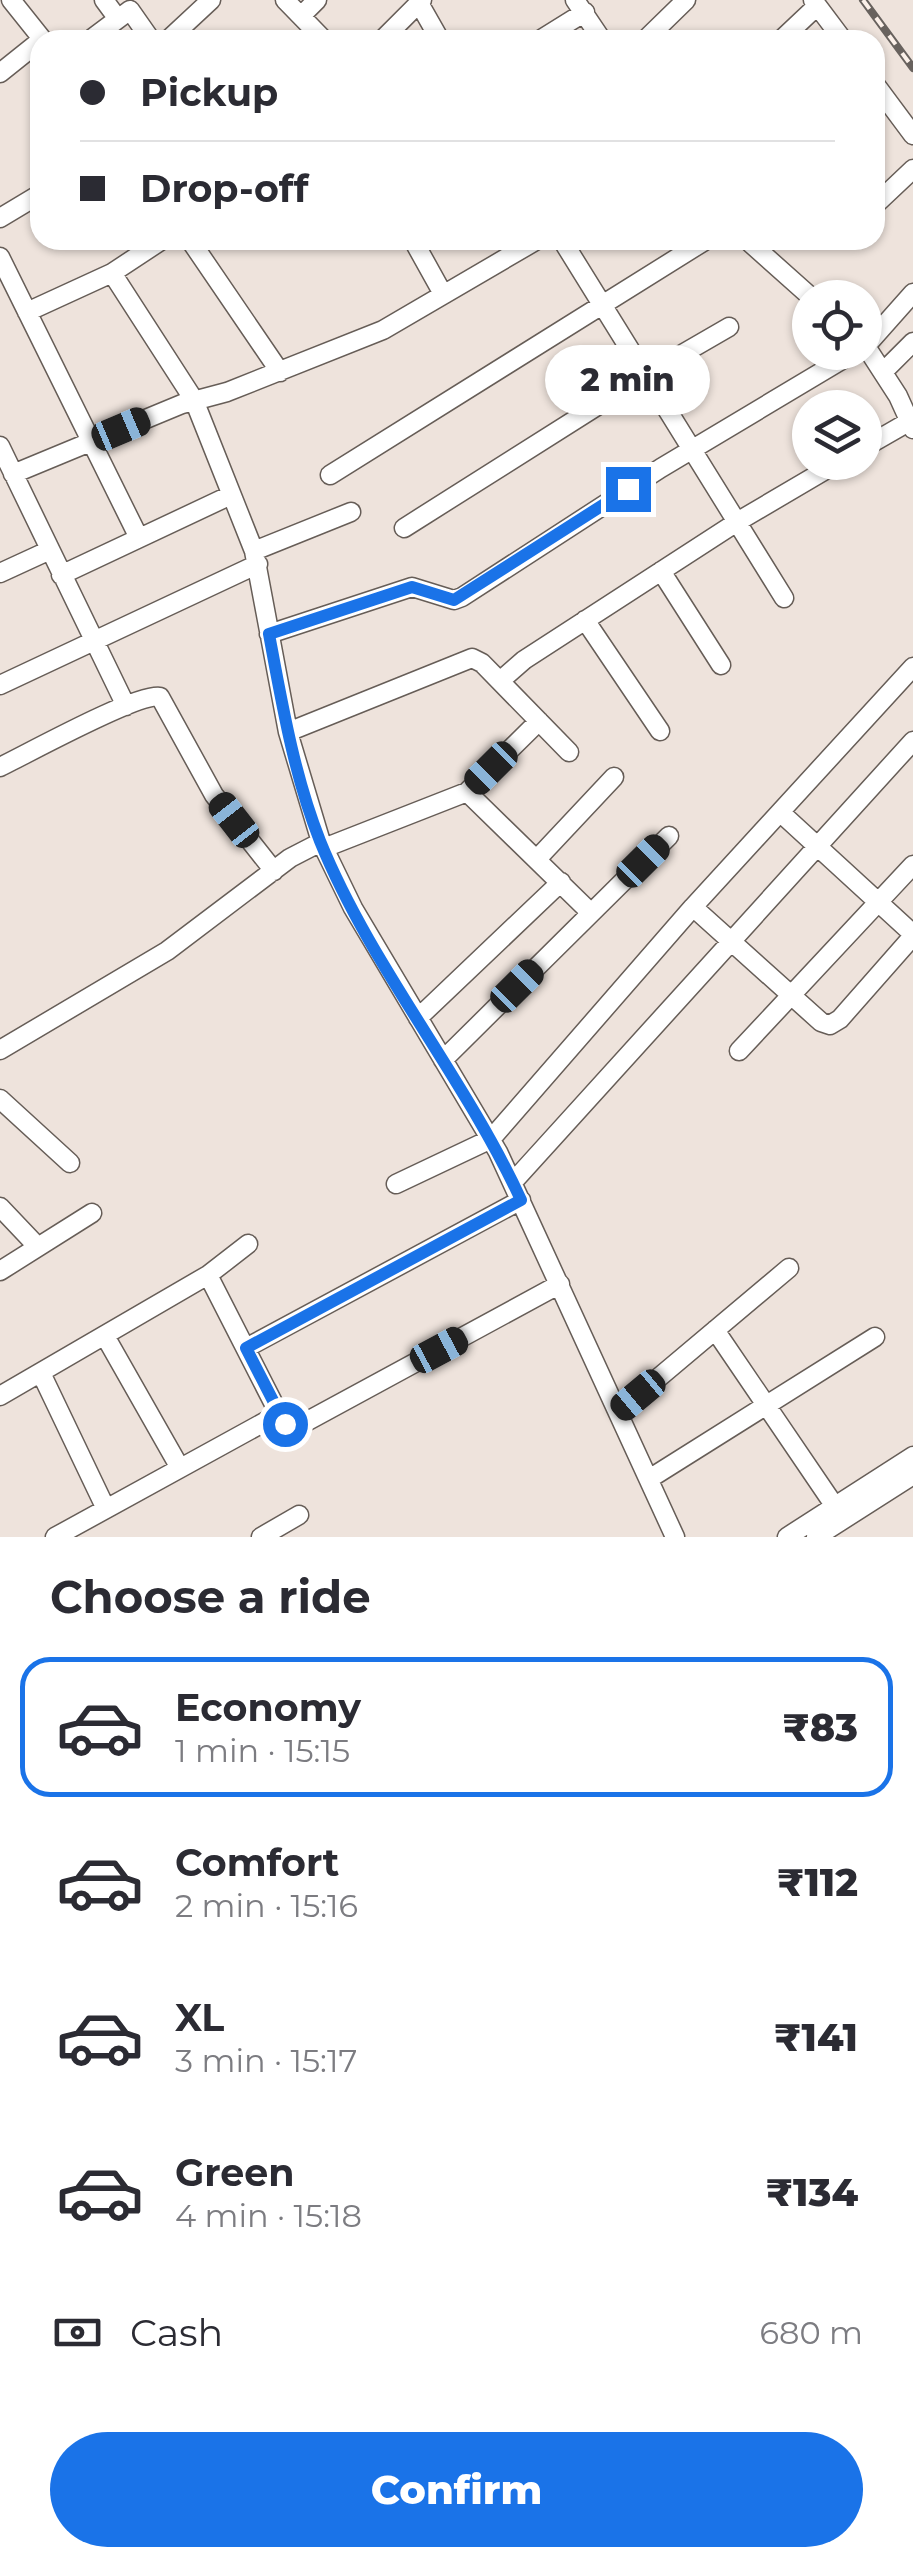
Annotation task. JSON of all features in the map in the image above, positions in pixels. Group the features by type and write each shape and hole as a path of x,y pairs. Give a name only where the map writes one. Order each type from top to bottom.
{"street":[{"path":"11,0 34,30"},
{"path":"104,0 130,10"},
{"path":"179,30 211,0"},
{"path":"285,0 314,30"},
{"path":"301,16 316,0"},
{"path":"654,30 686,0"},
{"path":"392,30 420,2 435,30"},
{"path":"791,30 815,3 835,30"},
{"path":"552,30 580,6 596,30"},
{"path":"103,30 130,10"},
{"path":"2,69 30,49"},
{"path":"885,97 913,135"},
{"path":"885,196 913,169"},
{"path":"0,218 30,200"},
{"path":"27,312 112,273 147,250"},
{"path":"197,250 280,372"},
{"path":"419,250 444,294"},
{"path":"10,482 91,442 194,400 280,372 383,330 520,250"},
{"path":"568,250 784,598"},
{"path":"330,475 689,250"},
{"path":"758,250 792,280"},
{"path":"0,257 138,538"},
{"path":"112,273 194,400 256,557 288,732 322,845 517,1191 675,1537"},
{"path":"882,327 913,294"},
{"path":"404,528 646,374 730,327"},
{"path":"882,439 911,425 883,372 913,342"},
{"path":"269,634 412,587 454,600 462,597 692,449 824,370"},
{"path":"0,446 10,482 50,550 126,706"},
{"path":"500,681 661,571 809,480"},
{"path":"61,575 231,495"},
{"path":"0,685 351,512"},
{"path":"0,573 50,550"},
{"path":"661,571 721,665"},
{"path":"586,620 660,730"},
{"path":"288,732 462,660 482,662 569,752"},
{"path":"396,1184 490,1139 693,907 913,667"},
{"path":"0,767 126,706 153,695 160,697 214,795 274,871"},
{"path":"0,1050 167,951 274,871 322,845 467,792 539,720"},
{"path":"246,1348 517,1191 731,943 913,741"},
{"path":"537,859 614,777"},
{"path":"467,792 591,912"},
{"path":"693,907 821,1022 830,1025 840,1019 913,935 781,813"},
{"path":"443,1060 669,836"},
{"path":"738,1051 913,866"},
{"path":"418,1018 561,882"},
{"path":"0,1098 70,1163"},
{"path":"0,1207 38,1247"},
{"path":"0,1271 92,1214"},
{"path":"0,1396 208,1276 248,1244"},
{"path":"619,1411 789,1268"},
{"path":"208,1276 291,1430 560,1284"},
{"path":"716,1330 834,1505"},
{"path":"105,1336 180,1468"},
{"path":"649,1479 875,1338"},
{"path":"40,1373 106,1509"},
{"path":"54,1537 78,1532 106,1509 279,1414"},
{"path":"787,1537 913,1456"},
{"path":"816,1537 913,1475"},
{"path":"262,1537 298,1516"}],"railway":[{"path":"863,0 913,68"}],"route":[{"path":"285,1424 246,1348 521,1200 498,1152 354,908 321,842 296,766 269,634 412,587 454,600 462,597 628,489"}]}
